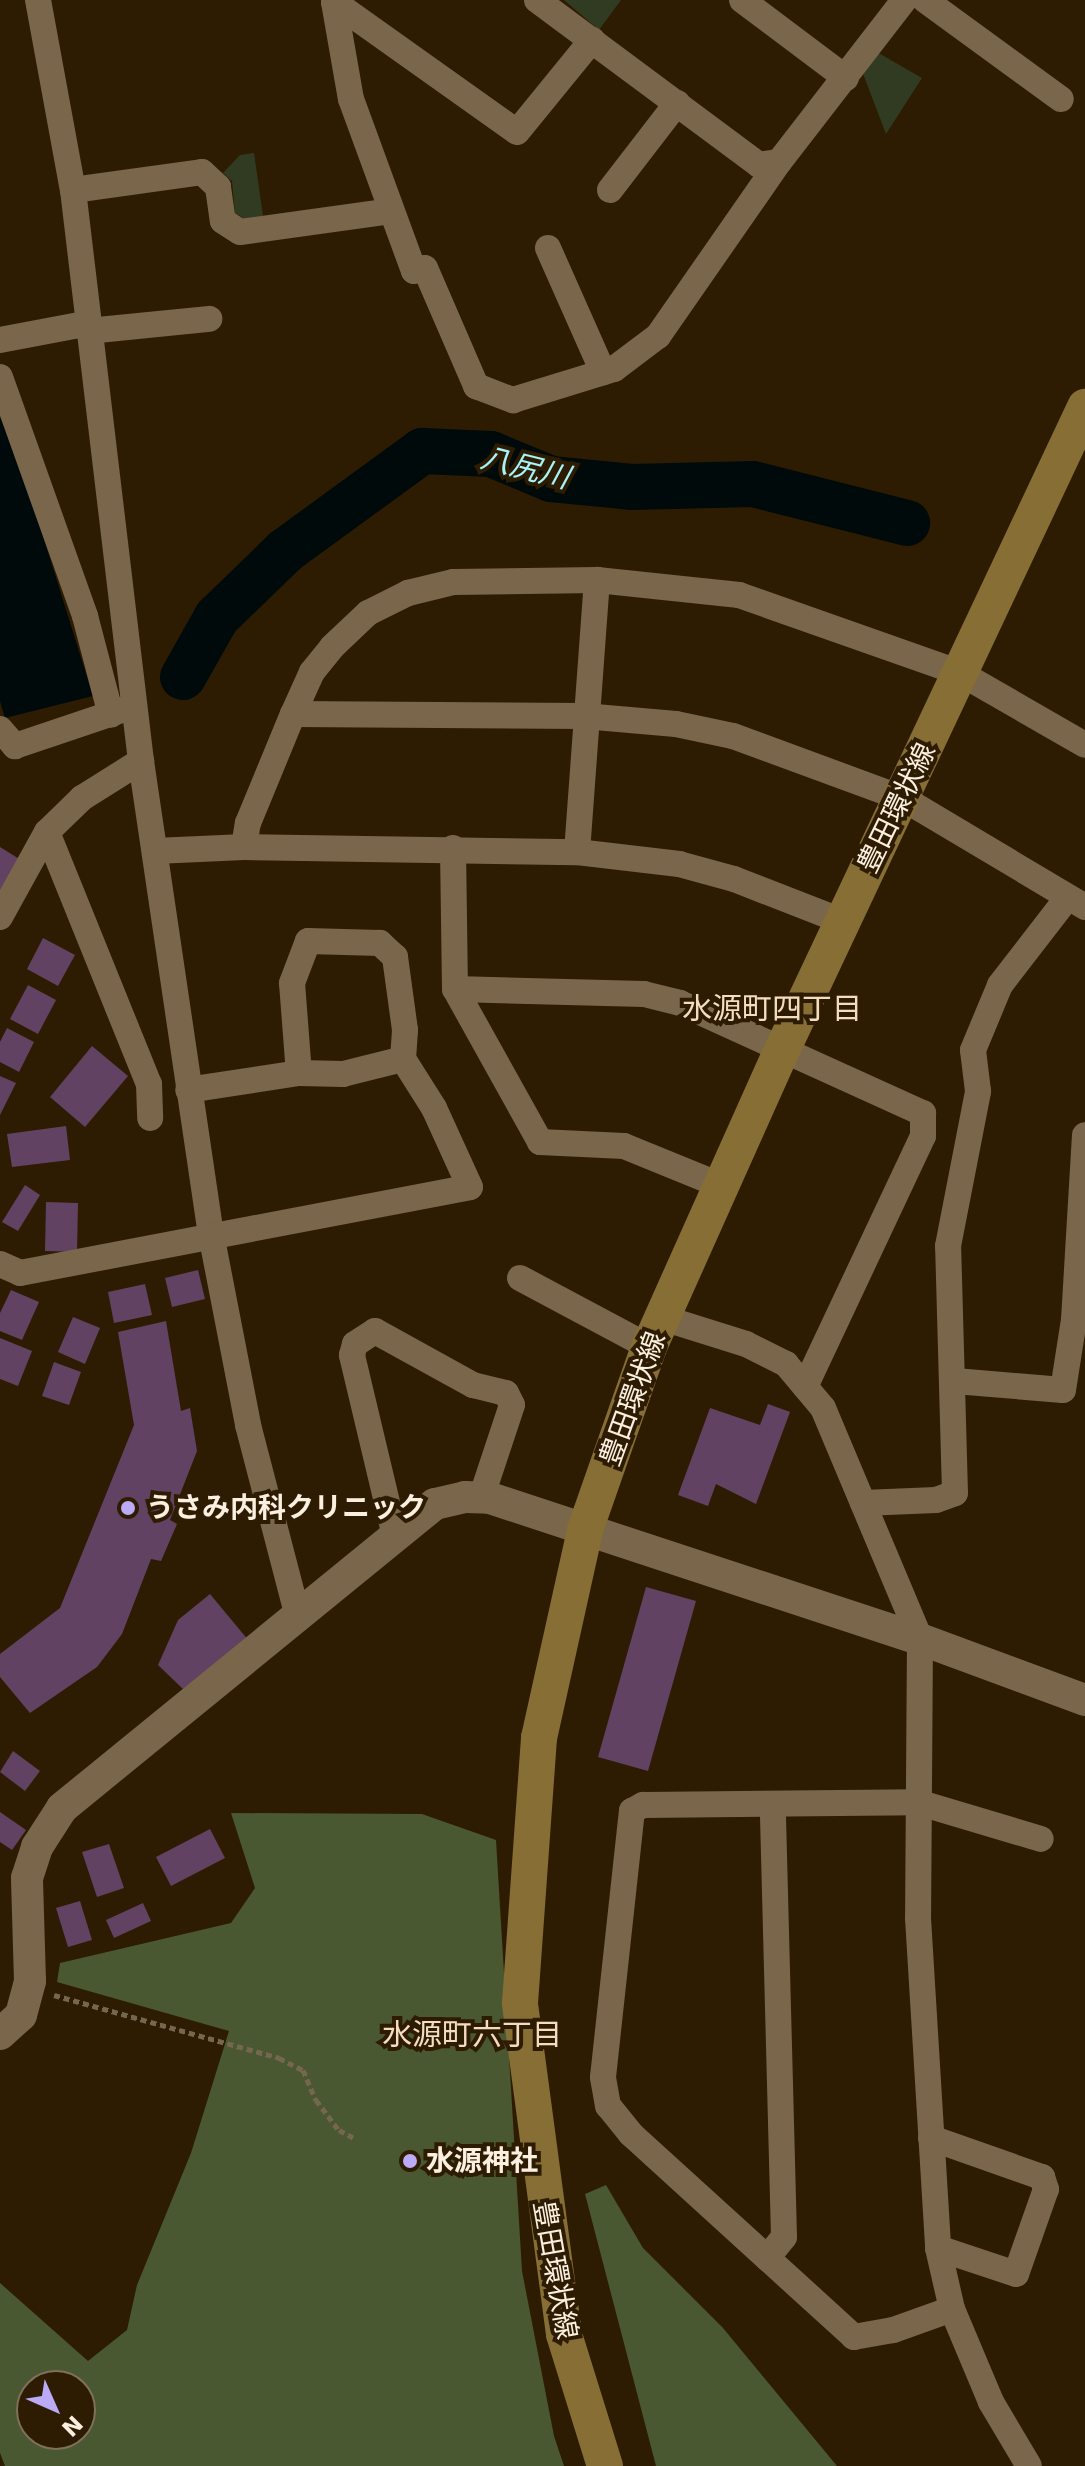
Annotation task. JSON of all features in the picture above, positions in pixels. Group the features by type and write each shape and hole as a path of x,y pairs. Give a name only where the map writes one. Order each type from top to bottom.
{"main road":[{"name":"豊田環状線","path":"605,2466 564,2334 520,2003 539,1738 585,1530 656,1332 783,1048 842,921 904,799 1085,407"}],"street":[{"path":"38,0 73,190 87,328 141,761 211,1234 248,1425 297,1613"},
{"path":"537,0 759,165 779,162"},
{"path":"742,0 846,78"},
{"path":"334,1 351,99 414,271 425,268 476,386 513,400 603,372 658,336 779,162 904,0"},
{"path":"925,0 1061,99"},
{"path":"334,1 517,132 592,40"},
{"path":"610,190 677,103"},
{"path":"73,190 202,172 218,187 223,221 240,232 391,211"},
{"path":"548,248 603,372"},
{"path":"0,340 87,328 209,319"},
{"path":"0,377 85,616 111,715"},
{"path":"577,852 584,716 597,580"},
{"path":"244,847 248,823 312,672 332,647 368,613 408,593 453,582 597,580 739,595 960,673 1085,745"},
{"path":"0,729 15,746 136,704"},
{"path":"293,714 584,716 676,724 733,736 904,799 1076,902 1000,985 973,1050 978,1091 948,1246 947,1319 955,1381 955,1493 936,1500 863,1503"},
{"path":"0,917 47,832 82,798 141,761"},
{"path":"47,832 149,1084 150,1118"},
{"path":"155,851 244,847 318,852 453,848 577,852 679,864 842,921"},
{"path":"453,848 455,989 540,1142 624,1146 722,1186"},
{"path":"0,1264 20,1273 211,1234 470,1187 434,1108 403,1059 405,1030 395,957 380,943 308,941 292,983 299,1073"},
{"path":"455,989 644,994 718,1017 923,1113 923,1136 805,1387"},
{"path":"188,1090 299,1073 343,1074 403,1059"},
{"path":"955,1381 1063,1390 1074,1320 1085,1135"},
{"path":"520,1278 656,1332 746,1344 786,1364 823,1408 920,1639 917,1802 938,2248 952,2309 991,2402 1029,2466"},
{"path":"395,1536 352,1355 355,1344 375,1331 473,1385 506,1393 512,1405 481,1498"},
{"path":"0,2034 21,2015 30,1981 27,1878 37,1847 62,1808 297,1613 435,1504 481,1498 920,1639 1085,1700"},
{"path":"952,2309 893,2330 854,2337 631,2134 608,2106 603,2077 632,1811 643,1805 773,1806 917,1802 1041,1839"},
{"path":"767,2258 784,2237 773,1806"},
{"path":"931,2138 1042,2177 1046,2189 1016,2274 938,2248"}],"path":[{"path":"43,1989 291,2064 303,2070 316,2100 339,2130 354,2138"}],"green space":[{"path":"564,0 621,0 599,30"},
{"path":"875,51 922,78 886,134 862,71"},
{"path":"254,153 263,216 245,219 235,213 232,181 223,173 240,155"},
{"path":"231,1813 422,1814 496,1840 522,2271 554,2436 564,2466 5,2466 0,2453 0,2283 88,2361 127,2330 137,2285 191,2153 229,2031 57,1982 60,1963 231,1923 255,1888"},
{"path":"606,2185 643,2248 723,2328 837,2466 656,2466 585,2194"}],"shaded area":[{"path":"0,417 28,488 93,696 5,718 0,701"}],"building":[{"path":"0,847 21,860 0,893"},
{"path":"43,938 75,955 58,986 27,969"},
{"path":"28,985 56,1000 38,1034 10,1019"},
{"path":"7,1028 34,1042 19,1072 0,1062 0,1042"},
{"path":"92,1046 128,1076 85,1127 50,1097"},
{"path":"0,1076 16,1083 0,1115"},
{"path":"66,1126 70,1160 12,1167 7,1134"},
{"path":"25,1185 40,1195 18,1231 2,1222"},
{"path":"46,1202 78,1203 77,1252 45,1251"},
{"path":"198,1270 205,1299 172,1307 165,1278"},
{"path":"145,1284 152,1315 114,1323 108,1292"},
{"path":"11,1290 39,1302 22,1340 0,1331 0,1313"},
{"path":"73,1317 100,1328 85,1364 58,1352"},
{"path":"166,1321 181,1411 190,1408 197,1451 170,1520 177,1524 161,1561 151,1559 122,1634 97,1667 30,1713 0,1677 0,1654 60,1608 134,1425 118,1332"},
{"path":"0,1338 32,1351 18,1386 0,1379"},
{"path":"54,1362 81,1372 69,1405 42,1396"},
{"path":"768,1404 790,1412 756,1504 716,1484 708,1506 678,1495 710,1408 760,1425"},
{"path":"646,1587 696,1601 648,1771 598,1757"},
{"name":"うさみ内科クリニック","path":"210,1594 249,1641 183,1689 158,1665 178,1620"},
{"path":"13,1751 40,1771 25,1791 0,1772"},
{"path":"0,1812 26,1830 12,1850 0,1842"},
{"path":"210,1829 225,1858 171,1886 156,1857"},
{"path":"109,1844 124,1888 97,1897 82,1852"},
{"path":"80,1901 92,1940 68,1947 56,1908"},
{"path":"143,1903 151,1921 114,1938 106,1920"}],"waterway":[{"name":"八尻川","path":"183,677 217,617 285,551 422,451 491,454 551,479 632,487 753,484 907,523"}],"place":[{"name":"うさみ内科クリニック","path":"128,1508"},
{"name":"水源神社","path":"410,2161"}],"district":[{"name":"水源町四丁目","path":"772,1009"},
{"name":"水源町六丁目","path":"472,2035"}]}
